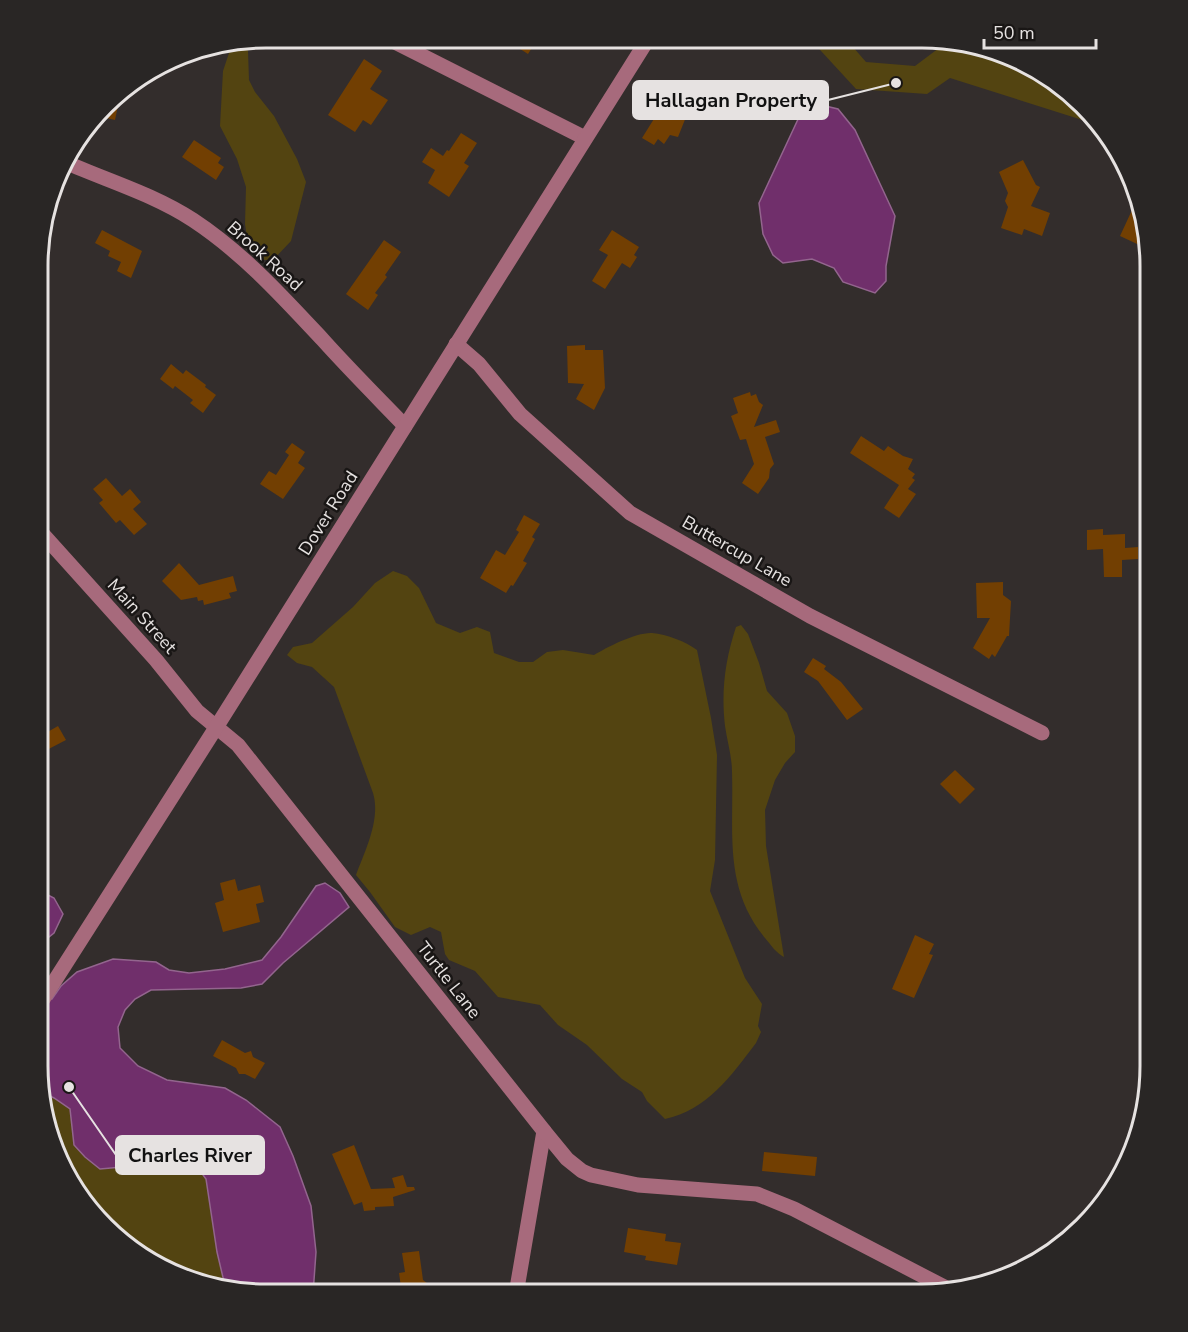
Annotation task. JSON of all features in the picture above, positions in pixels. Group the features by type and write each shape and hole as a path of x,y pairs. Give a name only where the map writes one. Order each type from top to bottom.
{"street":[{"path":"407,48 585,138"},
{"name":"Dover Road","path":"48,992 642,48"},
{"name":"Brook Road","path":"73,165 133,189 169,207 191,219 233,249 253,266 405,426"},
{"name":"Buttercup Lane","path":"456,344 479,363 520,414 630,513 810,615 1042,733"},
{"name":"Main Street","path":"48,540 156,660 198,711 217,726"},
{"name":"Turtle Lane","path":"217,726 238,745 544,1131 567,1159 582,1171 638,1185 757,1194 794,1209 938,1284"},
{"path":"518,1284 544,1131"}],"shaded area":[{"path":"818,48 854,48 866,62 915,66 939,48 978,55 1031,77 1055,93 1085,121 950,78 927,94 856,89"},
{"path":"247,49 249,80 255,92 274,116 297,159 306,182 291,241 273,260 264,260 249,251 245,224 246,187 237,159 220,126 223,71 230,51"},
{"path":"817,104 838,109 855,130 895,216 886,266 886,281 875,293 843,282 834,268 812,259 783,263 773,255 763,234 759,203 800,115"},
{"path":"393,571 407,576 419,588 436,623 460,633 477,627 490,632 494,653 519,662 533,662 547,652 563,650 594,655 622,641 646,633 682,641 697,650 717,755 715,860 710,891 745,978 762,1004 758,1026 761,1032 756,1043 717,1090 693,1108 665,1119 647,1101 642,1092 622,1079 587,1045 558,1025 540,1005 498,997 475,971 449,960 445,954 441,932 430,927 411,935 395,927 356,875 374,824 373,793 334,687 312,667 297,663 287,655 293,647 312,643 353,607 375,583"},
{"path":"741,625 748,634 767,691 787,713 795,736 795,752 775,780 765,810 766,846 784,957 765,938 752,919 742,899 734,858 732,766 725,726 724,688 732,639 736,627"},
{"path":"325,883 340,893 349,907 283,963 262,984 241,988 151,990 135,999 125,1010 118,1027 120,1048 138,1066 167,1080 225,1088 246,1100 280,1127 293,1156 311,1206 316,1252 314,1284 252,1284 224,1280 206,1179 198,1168 178,1162 100,1169 74,1145 70,1109 50,1096 48,1080 48,999 52,999 61,986 77,972 113,959 156,962 169,970 189,973 225,969 262,960 316,886"},
{"path":"48,895 54,898 63,914 54,933 48,938"},
{"path":"50,1096 70,1109 73,1127 119,1168 148,1163 178,1162 198,1168 206,1179 224,1280 196,1272 157,1255 122,1230 93,1199 77,1175 55,1122"}],"building":[{"path":"519,48 532,48 528,54"},
{"path":"364,59 382,71 370,89 388,100 371,125 363,120 355,132 328,115"},
{"path":"672,90 698,107 690,120 686,117 678,137 670,135 664,144 658,139 654,145 642,138"},
{"path":"118,106 115,120 106,118"},
{"path":"461,133 477,143 464,163 469,166 449,197 428,183 435,170 422,162 431,148 443,156"},
{"path":"194,140 221,158 218,163 224,167 216,180 182,157"},
{"path":"1023,160 1036,185 1040,187 1031,206 1050,213 1042,236 1024,229 1022,235 1001,228 1008,207 1005,201 1008,193 999,172"},
{"path":"1133,209 1139,245 1120,236"},
{"path":"102,230 142,251 131,278 117,271 121,262 108,256 110,251 95,243"},
{"path":"612,230 639,247 634,255 637,257 630,268 622,263 605,289 592,281 608,255 599,250"},
{"path":"384,240 401,252 385,275 387,277 375,293 378,295 368,310 346,294"},
{"path":"585,345 585,350 603,350 605,388 594,410 576,399 584,384 568,383 567,346"},
{"path":"171,364 183,374 186,370 216,395 203,413 190,403 193,400 175,386 173,389 160,379"},
{"path":"750,392 751,396 756,394 763,405 754,427 776,420 780,432 765,437 774,464 770,469 769,478 758,494 742,483 754,464 746,439 740,440 731,416 738,413 733,398"},
{"path":"861,436 884,451 888,446 903,456 913,459 908,469 915,474 912,478 915,480 908,489 916,494 899,518 884,508 899,485 850,453"},
{"path":"292,443 305,452 298,463 305,468 283,499 260,484 269,471 276,475 289,455 285,452"},
{"path":"106,478 122,496 130,489 141,502 133,509 147,524 134,535 120,520 116,523 99,503 103,500 93,489"},
{"path":"524,515 540,524 532,537 535,539 523,561 527,563 506,593 480,578 496,550 505,555 519,532 516,530"},
{"path":"1103,529 1103,535 1125,534 1125,548 1138,547 1138,559 1122,560 1122,577 1104,577 1103,549 1087,550 1087,530"},
{"path":"179,563 199,585 233,576 237,591 229,593 231,598 204,605 203,600 198,601 197,597 181,600 162,581"},
{"path":"1003,582 1003,595 1011,601 1009,636 995,657 992,654 989,659 973,648 990,618 977,618 976,583"},
{"path":"813,658 826,666 824,669 841,682 863,709 847,720 818,681 804,672"},
{"path":"58,726 66,740 48,749 48,732"},
{"path":"955,770 975,789 960,804 940,784"},
{"path":"235,879 238,891 260,885 264,902 256,904 260,922 223,932 215,903 224,900 220,883"},
{"path":"915,935 934,944 929,954 933,955 914,998 892,989"},
{"path":"222,1040 245,1053 251,1051 253,1057 265,1063 255,1079 239,1074 236,1068 213,1056"},
{"path":"354,1145 371,1189 395,1188 392,1178 403,1175 407,1187 414,1187 415,1190 393,1197 394,1206 375,1207 375,1210 364,1211 362,1202 354,1205 332,1154"},
{"path":"764,1152 817,1157 815,1176 762,1171"},
{"path":"628,1228 666,1234 665,1241 681,1243 677,1265 645,1260 646,1256 624,1252"},
{"path":"419,1251 423,1280 428,1284 401,1284 399,1273 405,1272 402,1253"}],"place":[{"name":"Hallagan Property","path":"896,83"},
{"name":"Charles River","path":"69,1087"}]}
